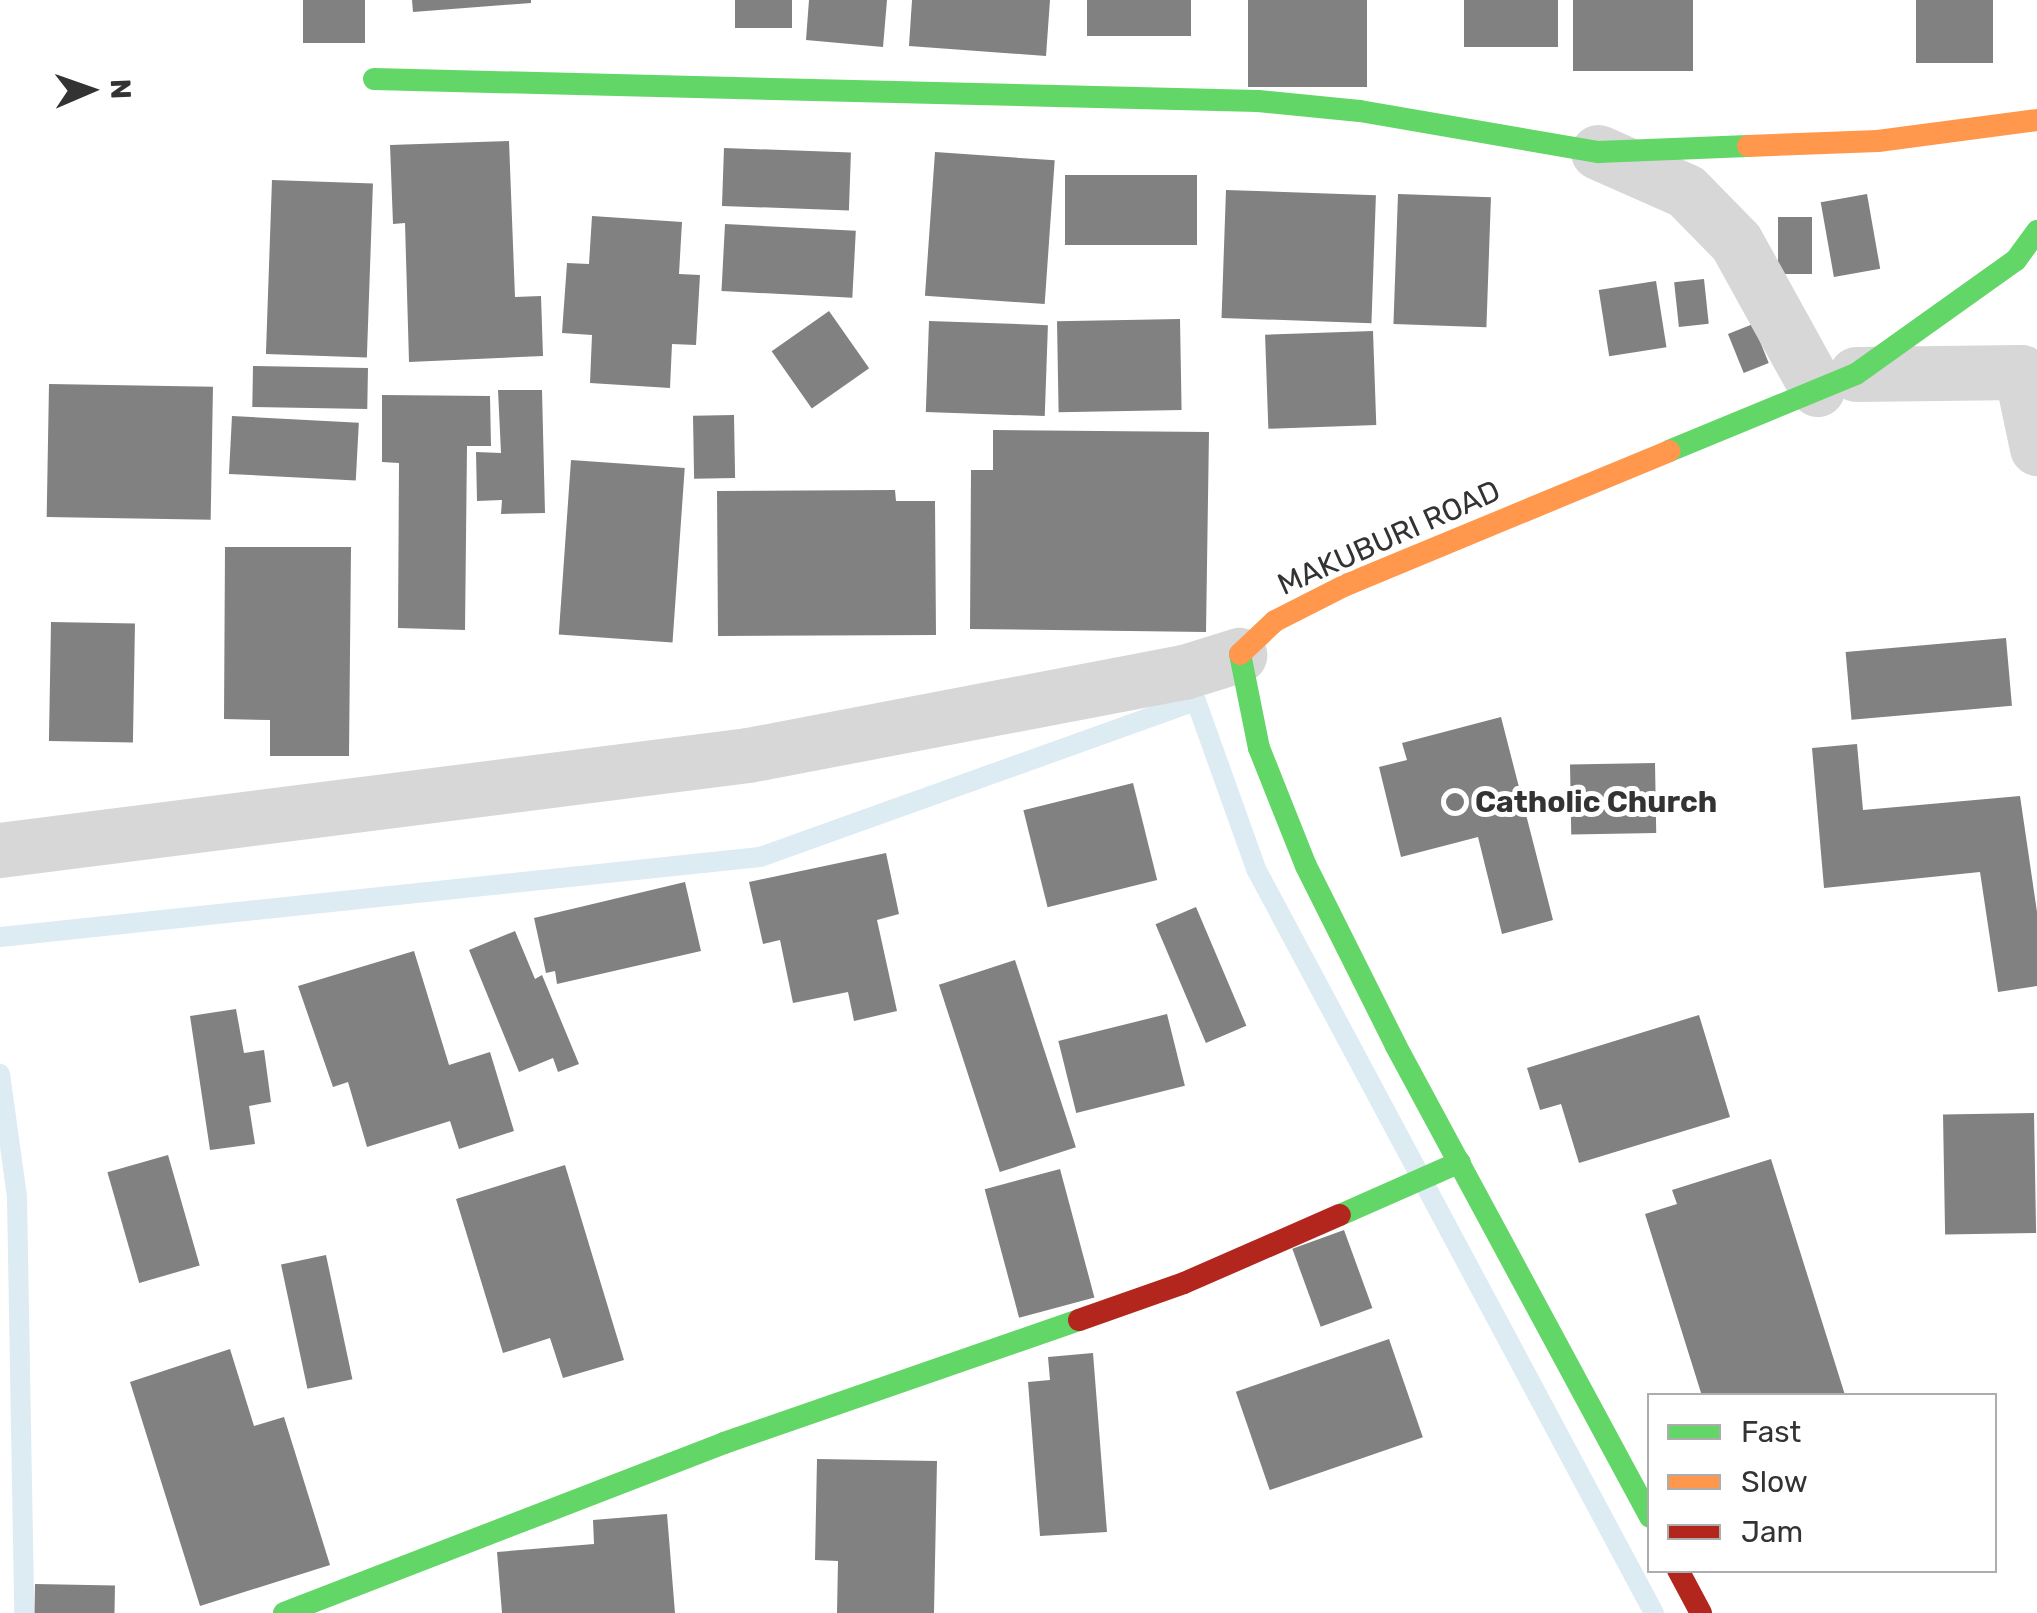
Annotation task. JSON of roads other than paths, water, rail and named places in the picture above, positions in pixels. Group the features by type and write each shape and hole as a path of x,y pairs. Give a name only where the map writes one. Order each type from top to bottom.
{"street":[{"path":"374,78 1258,101 1360,111 1598,152 1878,140 2037,120"},
{"path":"1598,152 1686,191 1736,242 1836,382 2029,368 2037,448"},
{"name":"MAKUBURI ROAD","path":"1239,655 1275,621 1346,585 1836,382 2016,260 2037,231"},
{"path":"0,850 748,755 1184,672 1239,655 1259,748 1278,805 1396,1046 1647,1511"},
{"path":"284,1613 724,1443 1184,1282 1460,1162"},
{"path":"1680,1573 1701,1613"}],"waterway":[{"path":"0,937 760,857 1196,701 1256,869 1654,1613"},
{"path":"0,1074 17,1197 24,1613"}],"place":[{"name":"Catholic Church","path":"1455,802"}]}
